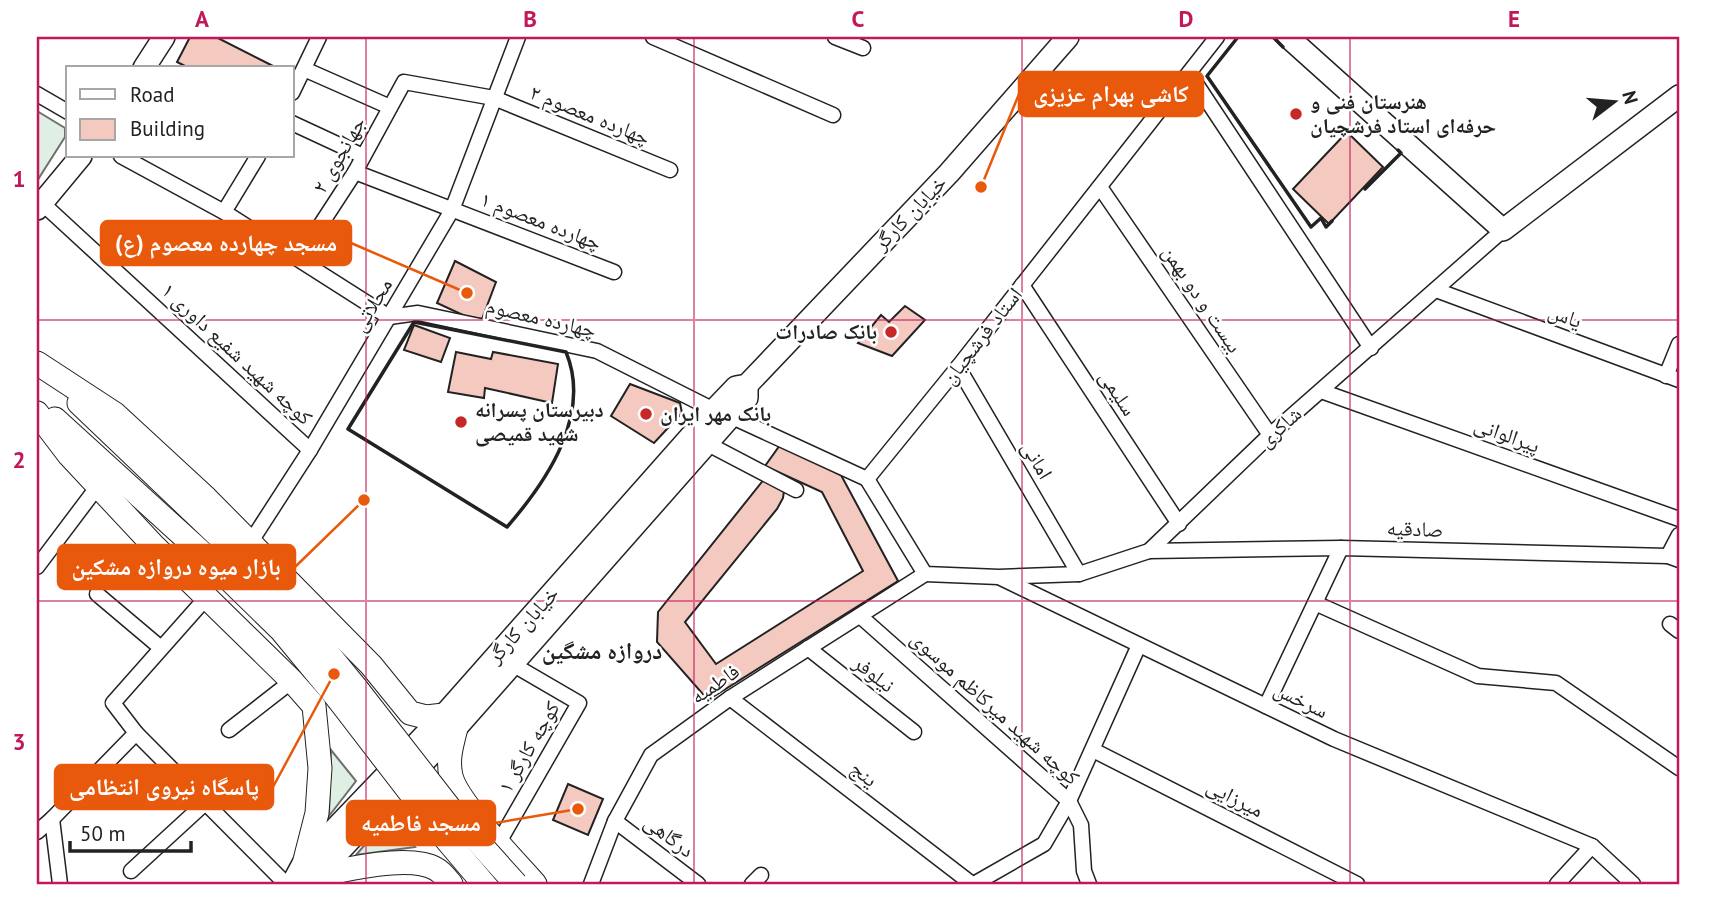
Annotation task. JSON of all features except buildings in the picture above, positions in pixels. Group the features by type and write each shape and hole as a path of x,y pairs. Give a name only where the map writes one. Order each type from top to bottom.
{"main road":[{"path":"145,66 164,37"},
{"name":"خیابان کارگر","path":"450,721 512,664 706,443 736,387 747,385 949,173 1068,37"},
{"path":"1288,37 1503,230"},
{"name":"شاکری","path":"1503,230 1679,96"},
{"path":"39,206 80,158"},
{"path":"37,363 283,601 445,838 484,884"},
{"path":"37,363 115,414 250,543 371,665 410,713 450,721"},
{"path":"37,403 200,551 348,694 516,884"},
{"path":"37,413 69,455 98,486 314,706 336,715 359,708 372,689 371,665"},
{"name":"خیابان کارگر","path":"450,721 722,413"},
{"path":"309,873 320,768 314,706"},
{"path":"450,721 451,778 469,808 536,884"},
{"path":"292,884 309,873 450,721"},
{"path":"309,873 411,864 435,868 451,884"}],"street":[{"path":"294,89 319,37"},
{"name":"محلاتی","path":"250,543 310,450 452,210 518,37"},
{"path":"653,37 833,115"},
{"path":"835,37 863,48"},
{"name":"استاد فرشچیان","path":"867,479 1217,37"},
{"name":"جهانجوی ۲","path":"304,69 390,107"},
{"path":"1189,73 1371,348"},
{"name":"جهانجوی ۲","path":"299,258 355,172 404,82 494,98"},
{"path":"37,94 66,111"},
{"name":"چهارده معصوم ۲","path":"494,98 670,170"},
{"path":"294,124 363,156"},
{"path":"125,158 224,212 389,317"},
{"path":"224,212 257,158"},
{"name":"چهارده معصوم ۱","path":"355,172 614,272"},
{"name":"بیست و دو بهمن","path":"1100,187 1270,435"},
{"name":"کوچه شهید شفیع داوری ۱","path":"39,206 310,450"},
{"name":"شاکری","path":"925,574 999,577 1079,573 1149,551 1270,435 1503,230"},
{"name":"سلیمی","path":"1023,285 1179,524"},
{"name":"یاس","path":"1436,290 1672,378"},
{"name":"چهارده معصوم","path":"389,317 418,313 597,351 722,413"},
{"path":"1672,378 1679,344"},
{"name":"امانی","path":"958,367 1079,573"},
{"name":"پیرالوانی","path":"1321,391 1679,519"},
{"path":"722,413 867,479 925,574"},
{"path":"706,443 796,490"},
{"path":"37,567 98,486"},
{"path":"1674,558 1679,535"},
{"path":"1266,706 1341,548"},
{"name":"صادقیه","path":"1149,551 1341,548 1674,558"},
{"name":"فاطمیه","path":"590,884 615,821 651,755 730,698 925,574"},
{"name":"سرخس","path":"999,577 1334,739 1592,846"},
{"path":"97,594 161,648"},
{"path":"206,598 113,703 136,733 286,884"},
{"path":"1315,603 1478,676 1556,683 1679,768"},
{"name":"کوچه شهید میرکاظم موسوی","path":"860,616 1069,801 1081,825 1084,871 1089,884"},
{"path":"973,884 1044,844 1069,801 1139,645"},
{"name":"نیلوفر","path":"808,648 914,732"},
{"name":"کوچه کارگر ۱","path":"499,842 579,703 512,664"},
{"path":"229,730 292,681"},
{"name":"ینج","path":"730,698 973,884"},
{"path":"37,832 136,733"},
{"name":"میرزایی","path":"1093,750 1357,884"},
{"path":"131,871 204,804"},
{"path":"52,819 60,884"},
{"name":"درگاهی","path":"615,821 698,884"},
{"path":"1557,884 1592,846 1633,884"}],"green space":[{"path":"37,111 65,128 65,137 37,181"},
{"path":"331,750 356,781 329,816"},
{"path":"389,817 415,847 356,855"}],"wall":[{"path":"1238,37 1207,76 1311,227 1321,218 1326,227 1332,221"},
{"path":"1273,37 1283,47"},
{"path":"1365,189 1401,153 1398,150"},
{"path":"414,322 566,352 573,376 569,423 550,468 507,527 348,429 414,322"}],"place":[{"name":"هنرستان فنی و حرفه‌ای استاد فرشچیان","path":"1296,114"},
{"name":"کاشی بهرام عزیزی","path":"981,187"},
{"name":"مسجد چهارده معصوم (ع)","path":"467,293"},
{"name":"بانک صادرات","path":"891,332"},
{"name":"بانک مهر ایران","path":"646,414"},
{"name":"دبیرستان پسرانه شهید قمیصی","path":"461,422"},
{"name":"بازار میوه دروازه مشکین","path":"364,500"},
{"name":"پاسگاه نیروی انتظامی","path":"334,674"},
{"name":"مسجد فاطمیه","path":"578,809"}],"district":[{"name":"دروازه مشگین","path":"602,651"}]}
